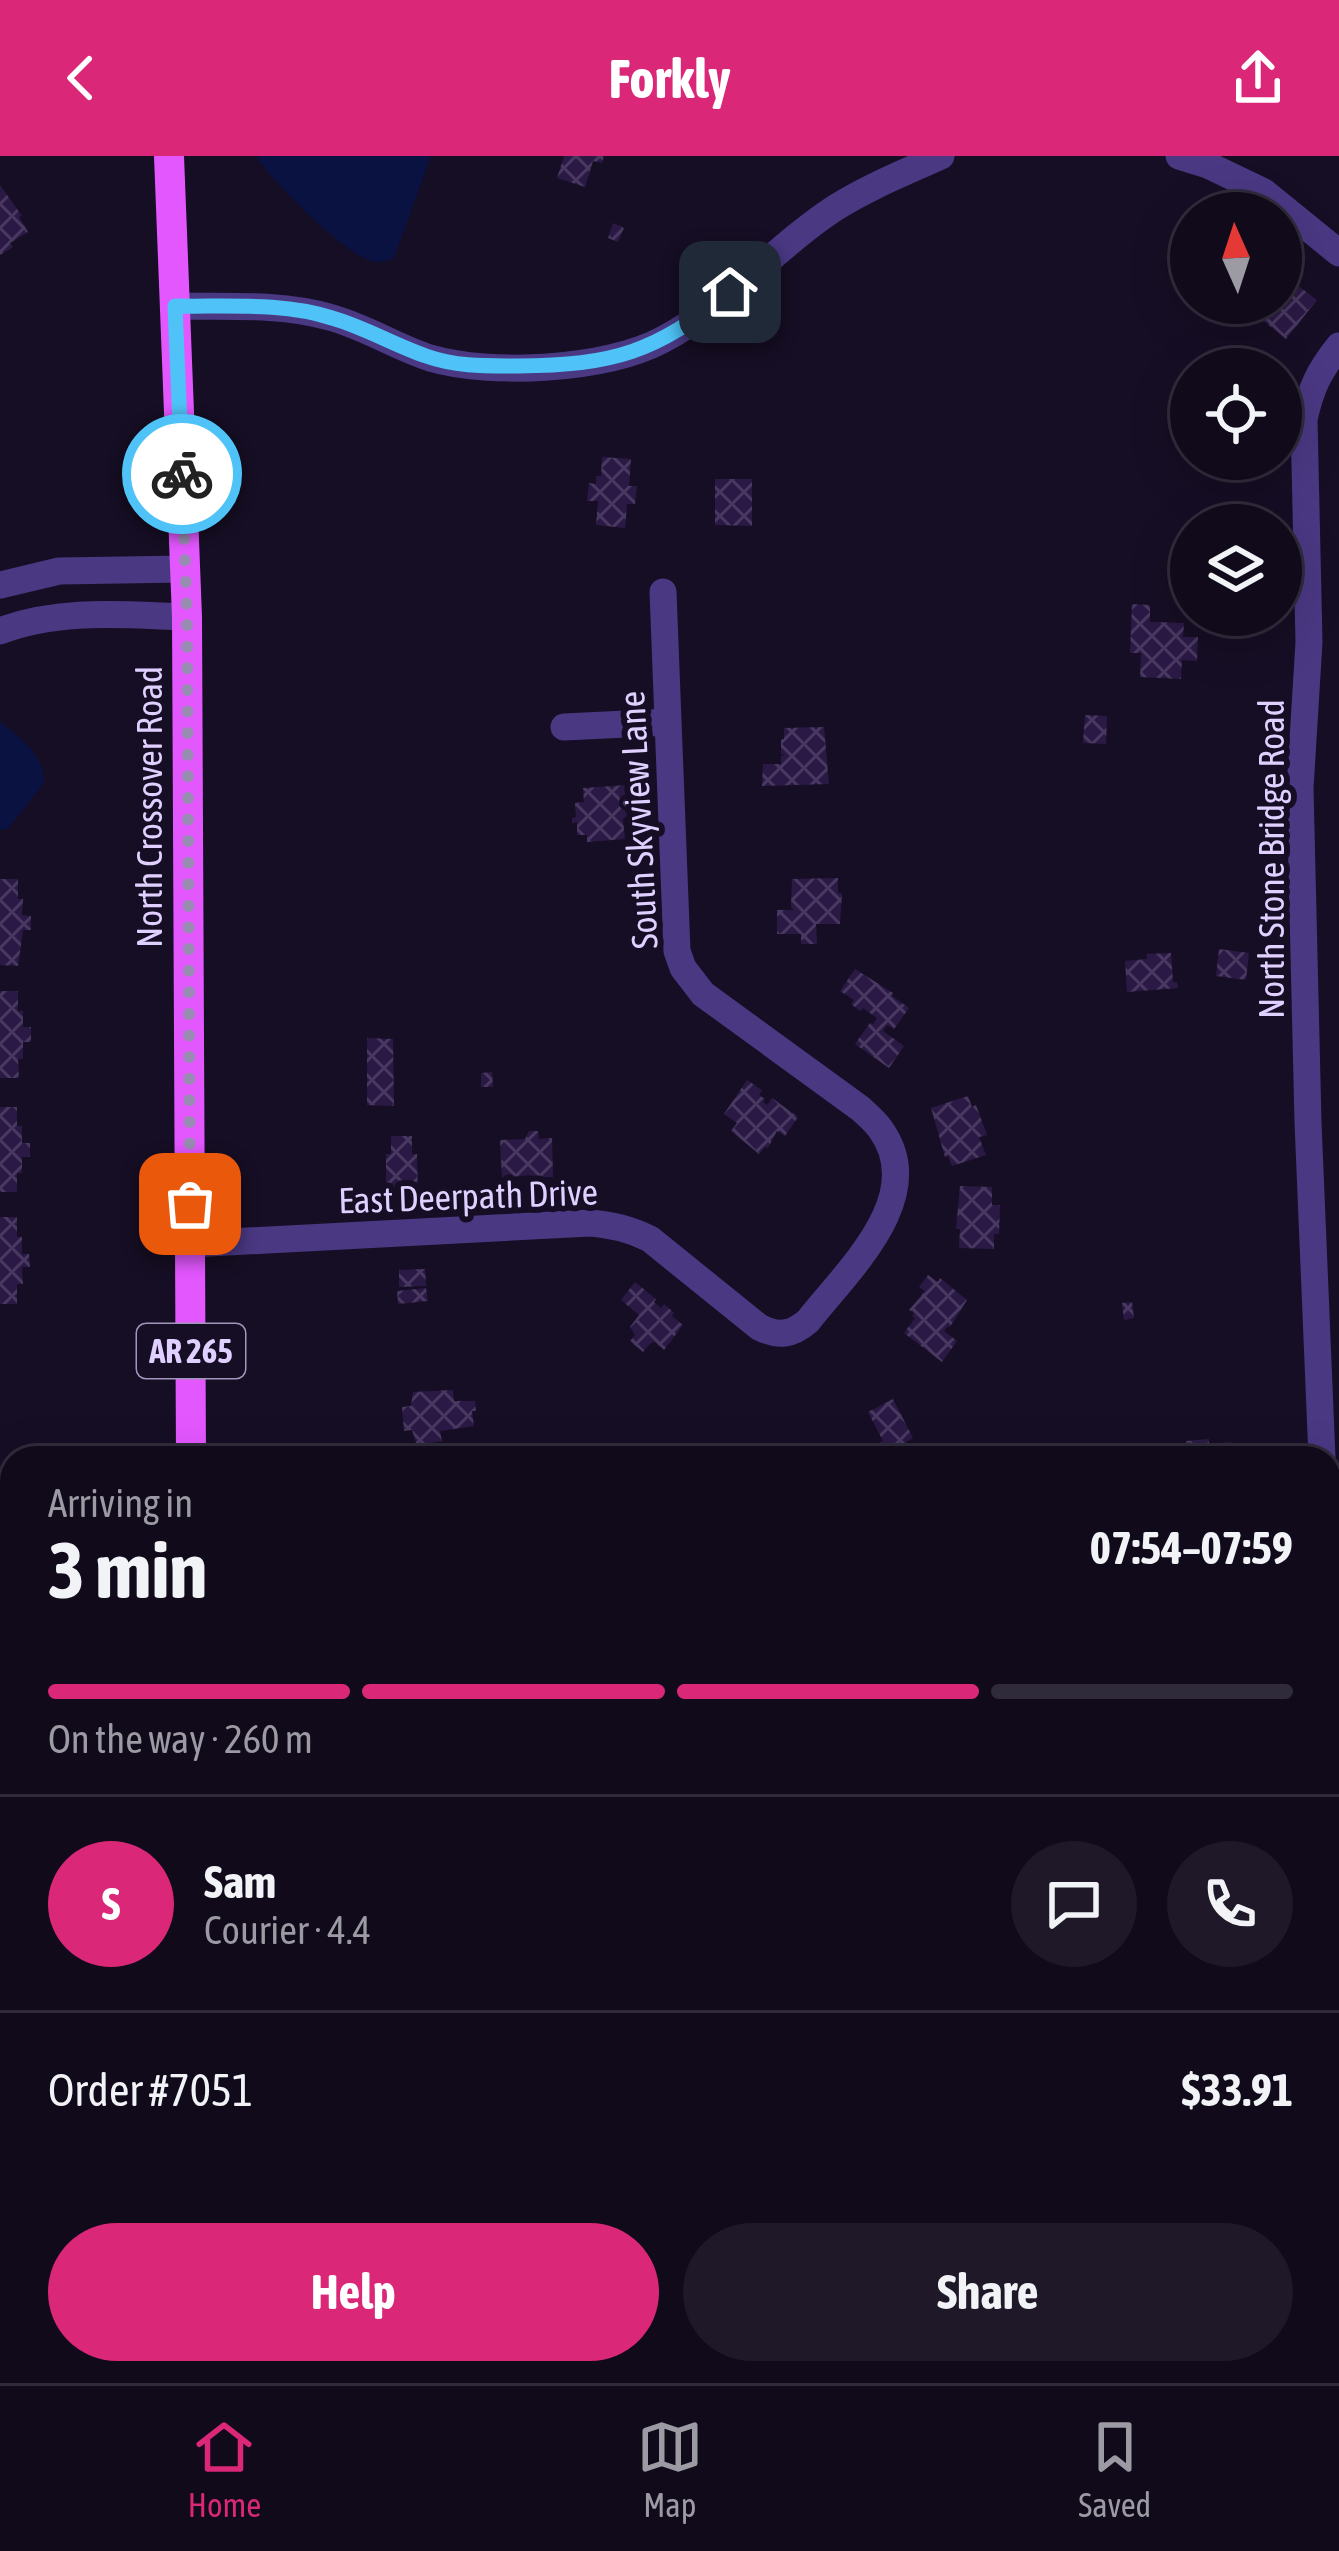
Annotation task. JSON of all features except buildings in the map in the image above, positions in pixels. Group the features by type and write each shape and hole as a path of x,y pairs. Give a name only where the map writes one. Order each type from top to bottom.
{"main road":[{"name":"North Crossover Road","path":"170,156 187,617 191,1446"}],"street":[{"path":"175,306 275,308 330,317 429,357 471,367 565,366 612,359 658,342 696,320 834,209 941,156"},
{"path":"1179,156 1264,192 1339,253"},
{"name":"North Stone Bridge Road","path":"1322,1446 1300,788 1309,643 1304,419 1311,388 1339,346"},
{"path":"0,585 59,572 185,569"},
{"name":"South Skyview Lane","path":"663,592 676,951 703,994 861,1108 882,1131 895,1160 896,1188 878,1231 808,1322 784,1334"},
{"path":"0,631 25,621 91,614 187,617"},
{"path":"564,728 668,722"},
{"name":"East Deerpath Drive","path":"191,1244 611,1225 650,1239 759,1327 784,1334"}],"shaded area":[{"path":"256,156 431,156 394,258 378,262 363,258 330,234"},
{"path":"0,722 36,756 44,783 8,829 0,830"}],"way so far":[{"path":"182,474 190,1204"}],"route":[{"path":"182,474 175,306 275,308 330,317 429,357 471,367 565,366 612,359 658,342 696,320 730,292"}]}
